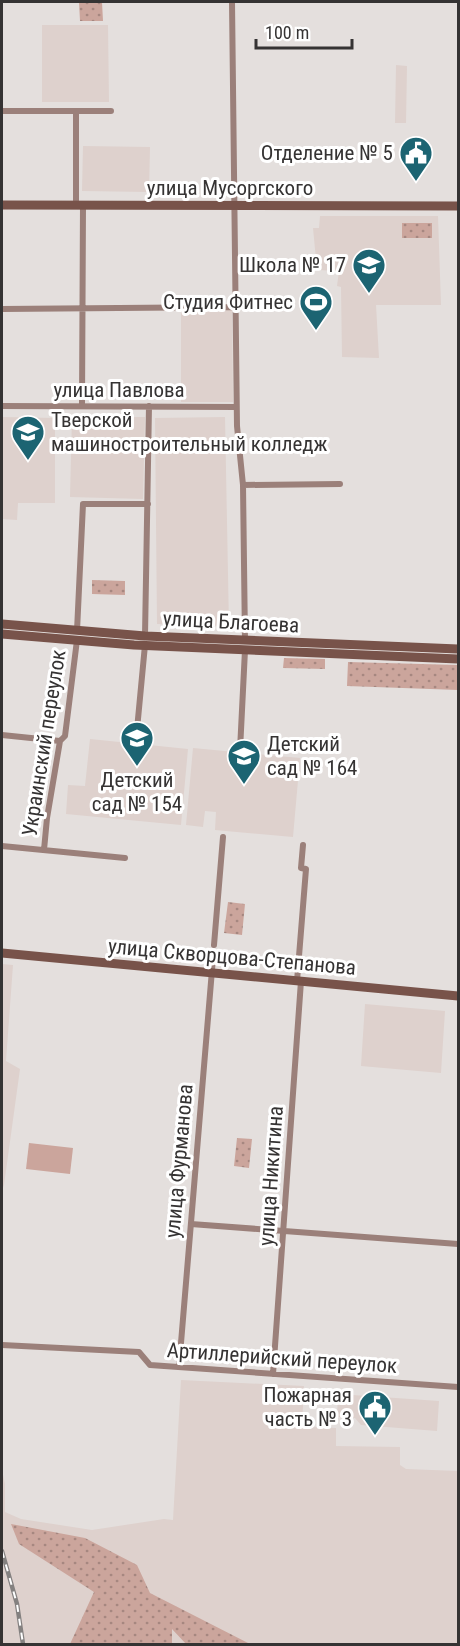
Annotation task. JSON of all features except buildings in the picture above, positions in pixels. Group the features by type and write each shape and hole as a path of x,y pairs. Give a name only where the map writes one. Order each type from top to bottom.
{"street":[{"path":"232,2 236,407 243,485 245,646 240,750"},
{"path":"2,111 111,111"},
{"path":"76,111 82,309 82,406"},
{"name":"улица Мусоргского","path":"2,205 459,206"},
{"path":"2,309 235,307"},
{"name":"улица Павлова","path":"2,406 236,407"},
{"path":"136,740 145,640 149,406"},
{"path":"243,485 340,483"},
{"name":"Украинский переулок","path":"44,850 60,741 65,736 77,635 83,504 148,504"},
{"name":"улица Благоева","path":"2,624 77,635"},
{"name":"улица Благоева","path":"2,634 77,635 459,658"},
{"name":"улица Благоева","path":"245,646 459,649"},
{"path":"2,735 60,741"},
{"path":"214,945 223,837"},
{"name":"улица Никитина","path":"273,1374 306,869 301,868 303,845"},
{"path":"2,846 125,858"},
{"name":"улица Скворцова-Степанова","path":"2,953 459,996"},
{"name":"улица Фурманова","path":"179,1367 213,958"},
{"path":"191,1224 459,1244"},
{"name":"Артиллерийский переулок","path":"2,1345 139,1352 150,1365 459,1387"}],"shaded area":[{"path":"79,2 102,2 103,21 80,21"},
{"path":"42,25 108,25 109,102 42,102"},
{"path":"396,65 407,66 406,123 395,123"},
{"path":"83,146 150,147 149,192 82,191"},
{"name":"Школа № 17","path":"320,216 438,216 441,305 376,305 379,358 342,357 341,287 337,286 339,271 317,270 313,228 319,228"},
{"path":"402,223 432,223 432,238 402,238"},
{"path":"232,310 233,402 181,402 181,311"},
{"name":"Тверской машиностроительный колледж","path":"2,417 55,418 55,503 18,503 17,520 2,519"},
{"path":"72,417 145,417 143,499 70,497"},
{"path":"225,417 229,626 157,624 155,418"},
{"path":"92,580 125,581 125,595 92,594"},
{"path":"284,658 325,659 325,669 283,668"},
{"path":"348,662 458,665 458,690 347,686"},
{"name":"Детский сад № 154","path":"90,739 188,749 181,825 66,814 68,785 85,786"},
{"name":"Детский сад № 164","path":"193,748 300,758 293,837 215,830 216,812 205,811 203,827 186,825"},
{"path":"228,902 245,904 242,935 224,933"},
{"path":"2,964 13,965 6,1061 20,1069 2,1191"},
{"path":"365,1004 445,1011 441,1073 361,1066"},
{"path":"237,1138 252,1139 249,1168 234,1166"},
{"path":"29,1143 73,1148 70,1174 26,1169"},
{"path":"181,1380 304,1386 302,1426 336,1428 336,1446 400,1447 400,1465 406,1469 458,1471 458,1644 2,1644 2,1470 5,1484 5,1512 21,1519 92,1530 164,1519 173,1520"},
{"path":"338,1394 439,1401 437,1431 361,1425 355,1418 337,1417"},
{"path":"11,1524 85,1538 137,1565 150,1593 250,1644 186,1644 172,1629 172,1644 70,1644 94,1592 19,1544"}],"railway":[{"path":"2,1551 17,1604 23,1644"}],"place":[{"name":"Отделение № 5","path":"416,182"},
{"name":"Школа № 17","path":"369,294"},
{"name":"Студия Фитнес","path":"316,331"},
{"name":"Тверской машиностроительный колледж","path":"28,461"},
{"name":"Детский сад № 154","path":"137,767"},
{"name":"Детский сад № 164","path":"244,785"},
{"name":"Пожарная часть № 3","path":"375,1436"}]}
